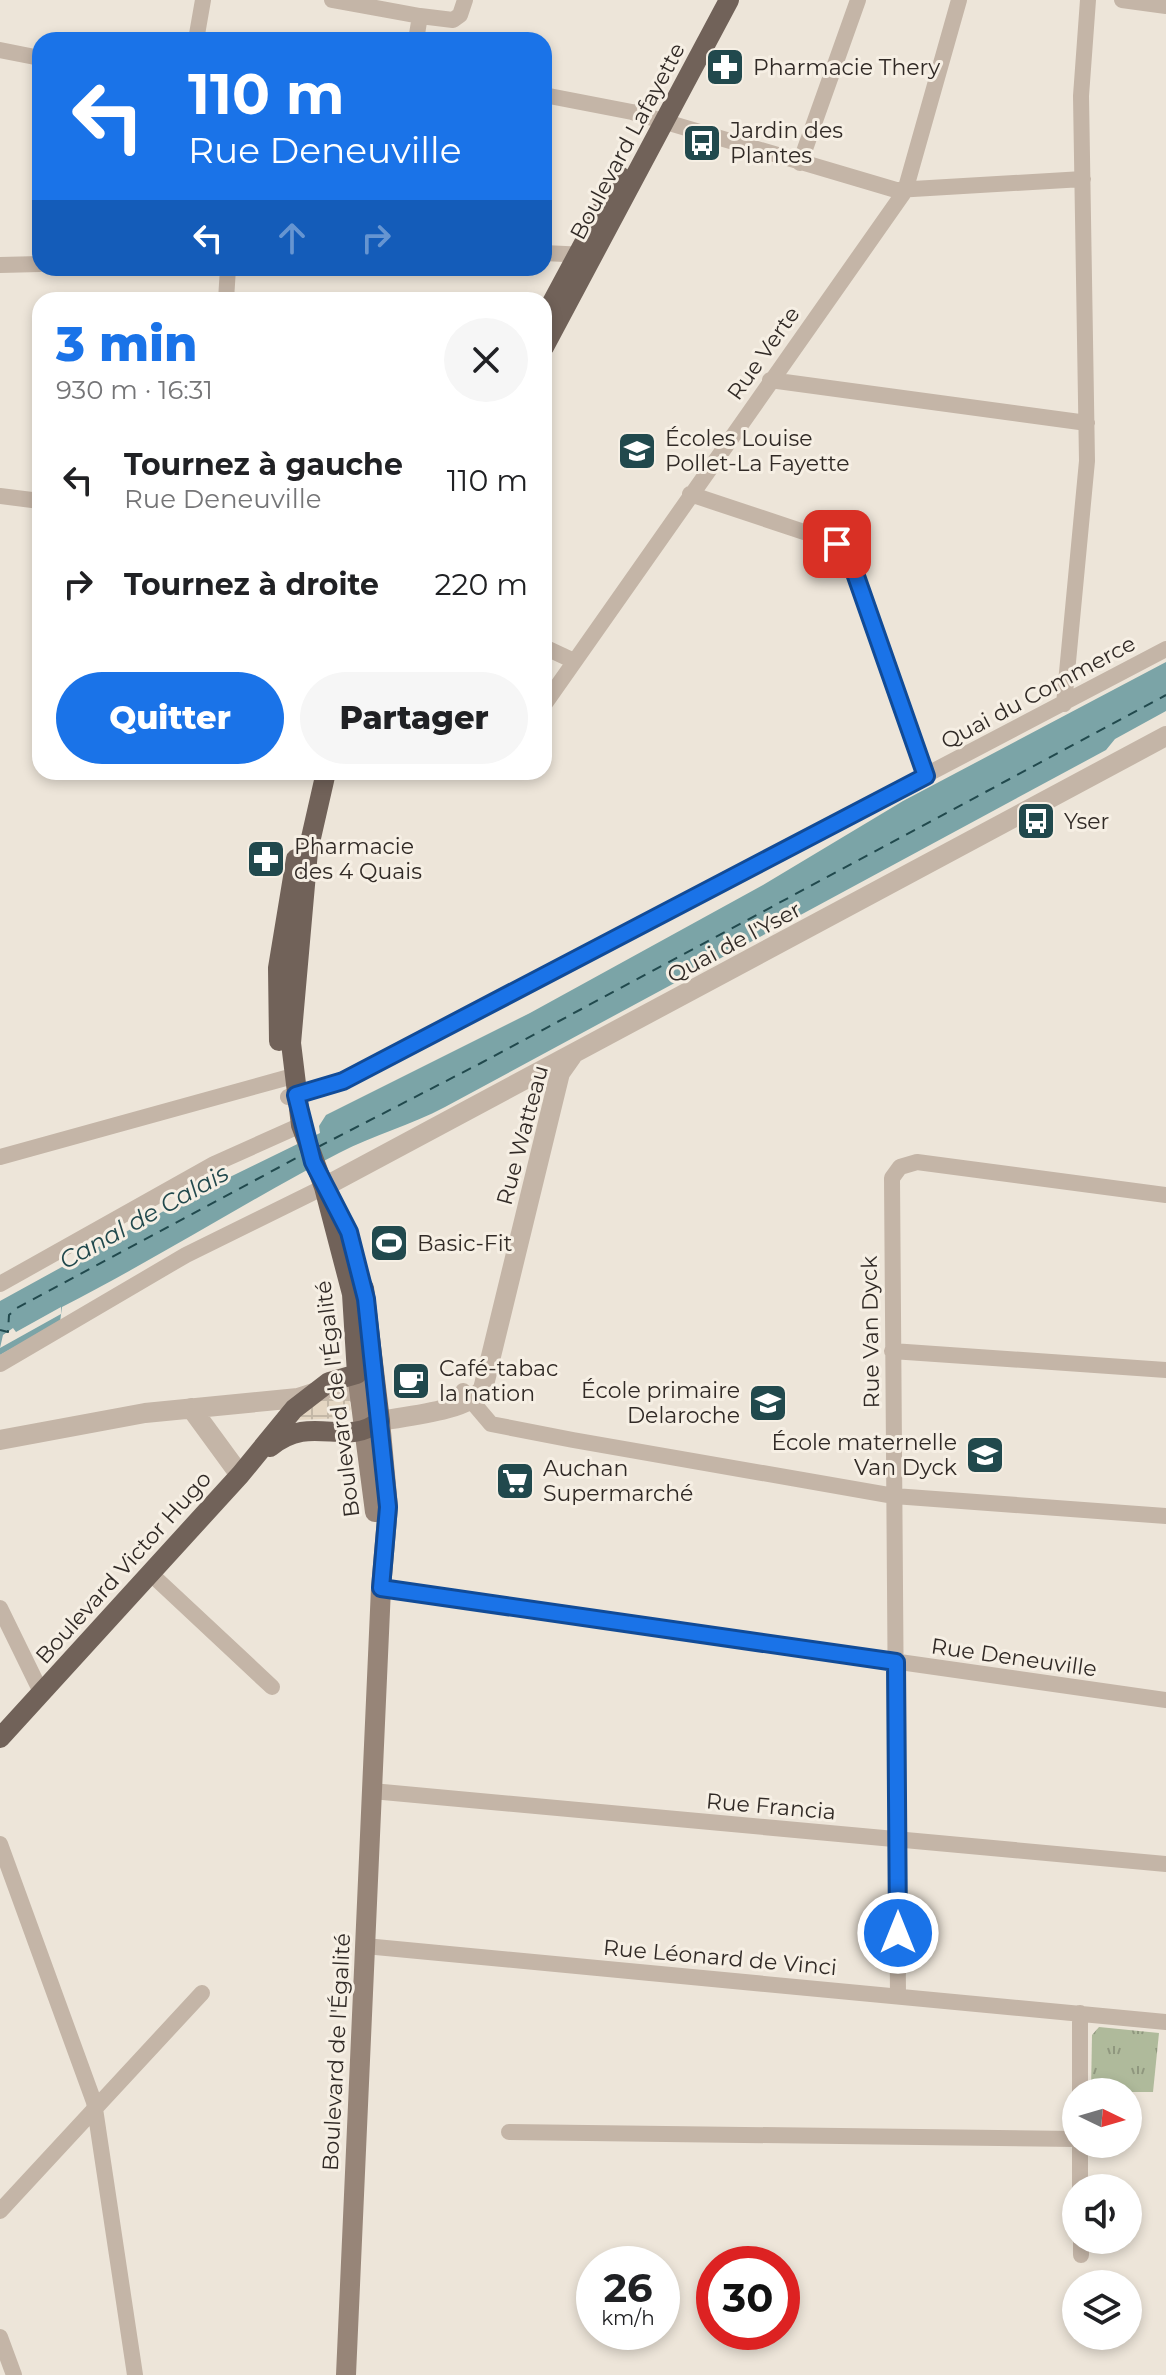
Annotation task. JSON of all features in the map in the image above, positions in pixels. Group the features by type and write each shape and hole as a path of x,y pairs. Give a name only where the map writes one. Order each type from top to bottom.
{"main road":[{"name":"Boulevard Lafayette","path":"658,120 715,0"},
{"name":"Boulevard Lafayette","path":"552,329 585,255 658,120 729,0"},
{"name":"Boulevard Lafayette","path":"552,306 585,255"},
{"path":"314,780 300,838 278,968 276,1009 290,1086 324,1187"},
{"path":"290,1086 291,1013 308,851 324,780"},
{"name":"Boulevard de l'Égalité","path":"324,1187 352,1294 360,1395"},
{"name":"Boulevard de l'Égalité","path":"324,1187 349,1232 364,1285 381,1588 346,2375"},
{"name":"Boulevard Victor Hugo","path":"0,1738 244,1470 294,1409 317,1389 357,1374"},
{"name":"Boulevard Victor Hugo","path":"244,1470 289,1433 371,1420"}],"street":[{"path":"197,32 203,0"},
{"path":"332,0 383,4 420,16 453,20 460,15 465,0"},
{"path":"800,163 858,0"},
{"name":"Rue Verte","path":"552,693 905,191 959,0"},
{"path":"1064,704 1085,501 1087,423 1082,73 1088,0"},
{"path":"1122,0 1166,6"},
{"path":"417,32 420,16"},
{"path":"0,50 32,56"},
{"path":"552,97 658,120 905,191 1083,179"},
{"path":"552,253 585,255"},
{"path":"0,265 32,264"},
{"path":"770,380 1087,423"},
{"path":"690,494 831,541 846,552 926,776"},
{"path":"0,496 32,500"},
{"name":"Quai du Commerce","path":"0,1157 290,1086 343,1081 1166,649"},
{"path":"552,651 574,661"},
{"name":"Quai de l'Yser","path":"324,1187 1166,736"},
{"name":"Rue Watteau","path":"466,1396 479,1385 488,1369 560,1073 572,1056"},
{"path":"0,1284 214,1164 301,1125"},
{"name":"Rue Van Dyck","path":"898,1996 891,1185 900,1167 917,1162 1166,1195"},
{"path":"0,1364 186,1255 324,1187"},
{"path":"892,1351 1166,1370"},
{"path":"0,1440 74,1424 191,1408 298,1398 317,1389 339,1387 360,1395 371,1420 466,1396 484,1420 497,1426 894,1496 1166,1516"},
{"path":"191,1408 244,1470"},
{"path":"150,1573 272,1687"},
{"name":"Rue Deneuville","path":"381,1588 1166,1700"},
{"path":"0,1608 41,1692"},
{"name":"Rue Francia","path":"372,1791 1166,1864"},
{"path":"0,1844 95,2108 135,2375"},
{"name":"Rue Léonard de Vinci","path":"365,1946 1166,2022"},
{"path":"0,2211 202,1993"},
{"path":"1080,2013 1080,2078"},
{"path":"509,2132 1062,2142"},
{"path":"0,2337 14,2375"}],"green space":[{"path":"1099,2027 1159,2033 1153,2092 1142,2092 1142,2078 1091,2078 1092,2035"}],"shaded area":[{"path":"329,1393 348,1395 351,1409 344,1418 297,1420 297,1414"}],"water":[{"path":"1166,662 1166,711 1115,739 1106,750 445,1107 352,1147 304,1172 62,1307 60,1322 0,1355 0,1301 193,1195 320,1133 319,1126 326,1115 530,1013 763,885 903,801"}],"pier":[{"path":"61,1307 61,1314 0,1348 3,1335 13,1328 16,1332"}],"ferry route":[{"path":"318,1147 481,1063 1166,695"},
{"path":"0,1330 8,1332 9,1315 17,1308 302,1155"}],"place":[{"name":"Pharmacie Thery","path":"725,67"},
{"name":"Jardin des Plantes","path":"702,143"},
{"name":"Écoles Louise Pollet-La Fayette","path":"637,451"},
{"name":"Yser","path":"1036,821"},
{"name":"Pharmacie des 4 Quais","path":"266,859"},
{"name":"Basic-Fit","path":"389,1243"},
{"name":"Café-tabac la nation","path":"411,1381"},
{"name":"École primaire Delaroche","path":"768,1403"},
{"name":"École maternelle Van Dyck","path":"985,1455"},
{"name":"Auchan Supermarché","path":"515,1481"}],"route":[{"path":"837,544 850,559 926,776 343,1081 296,1095 301,1125 313,1162 349,1232 364,1285 388,1507 381,1588 896,1662 898,1933"}],"water label":[{"name":"Canal de Calais","path":"144,1217"}]}
